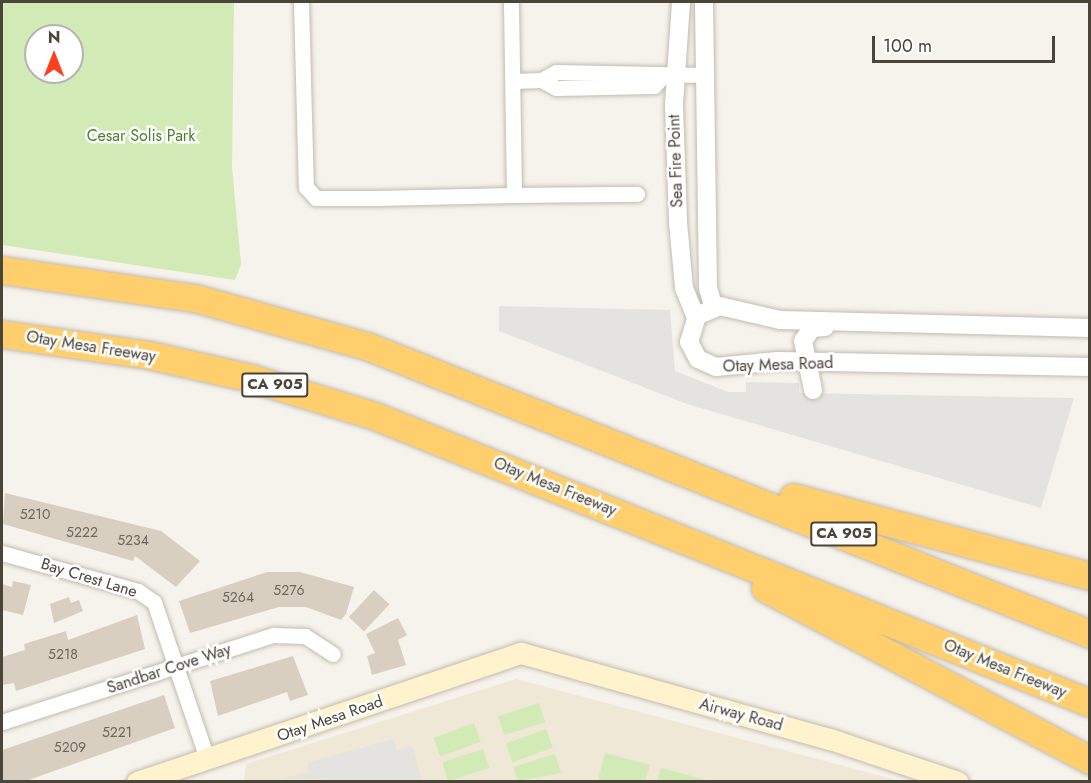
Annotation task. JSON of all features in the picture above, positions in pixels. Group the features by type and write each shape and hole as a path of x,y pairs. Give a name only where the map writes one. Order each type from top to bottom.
{"highway":[{"name":"CA 905","path":"2,270 116,283 271,316 598,435 1089,634"},
{"name":"Otay Mesa Freeway","path":"2,334 149,355 251,378 375,416 1089,703"},
{"path":"598,435 883,525 1089,576"},
{"path":"733,559 766,590 1089,760"}],"main road":[{"name":"Otay Mesa Road","path":"137,782 521,653"},
{"name":"Airway Road","path":"521,653 830,739 958,782"}],"street":[{"path":"301,2 303,177 316,198 638,194"},
{"path":"511,2 514,195"},
{"name":"Sea Fire Point","path":"681,2 670,75 681,265 696,318"},
{"name":"Sea Fire Point","path":"704,2 708,288 713,306"},
{"path":"513,81 541,80 556,72 652,70 670,75 705,75"},
{"path":"696,318 713,306 760,318 851,324 1089,328"},
{"name":"Otay Mesa Road","path":"696,318 688,342 698,359 710,366 830,362 1089,367"},
{"path":"830,362 813,390 803,362 807,332 851,324"},
{"name":"Bay Crest Lane","path":"2,553 138,591 154,602 178,666 207,759"},
{"name":"Sandbar Cove Way","path":"2,722 273,635 305,636 333,654"}],"shaded area":[{"path":"499,306 670,310 675,371 728,392 746,392 746,382 799,383 799,393 1074,398 1041,508 687,404 499,331"},
{"path":"516,679 900,781 244,782 246,764"},
{"path":"394,739 397,750 412,746 422,781 279,779 309,772 307,763"}],"green space":[{"name":"Cesar Solis Park","path":"2,2 234,2 232,167 241,264 235,280 2,245"},
{"path":"539,703 545,722 504,735 498,716"},
{"path":"474,723 481,742 440,757 434,738"},
{"path":"546,729 553,748 512,763 506,744"},
{"path":"483,749 489,768 448,781 442,762"},
{"path":"605,753 650,765 645,781 598,780"},
{"path":"555,754 561,773 518,781 513,767"},
{"path":"661,768 706,780 657,781"}],"building":[{"path":"5,493 161,531 200,561 176,587 135,556 133,561 3,524"},
{"path":"267,572 300,572 354,587 346,614 341,620 306,607 279,607 190,633 179,601"},
{"path":"13,581 31,585 23,615 2,610 2,584 12,587"},
{"path":"374,590 389,604 364,631 349,617"},
{"path":"69,597 71,603 79,600 83,611 54,623 50,604"},
{"path":"137,615 145,649 16,691 14,683 2,685 2,657 25,650 24,644 66,631 68,640"},
{"path":"398,618 407,635 398,640 406,665 372,675 367,656 375,653 366,634"},
{"path":"293,656 308,695 290,701 287,692 218,716 210,681"},
{"path":"164,695 175,728 23,782 2,782 2,750"}]}
